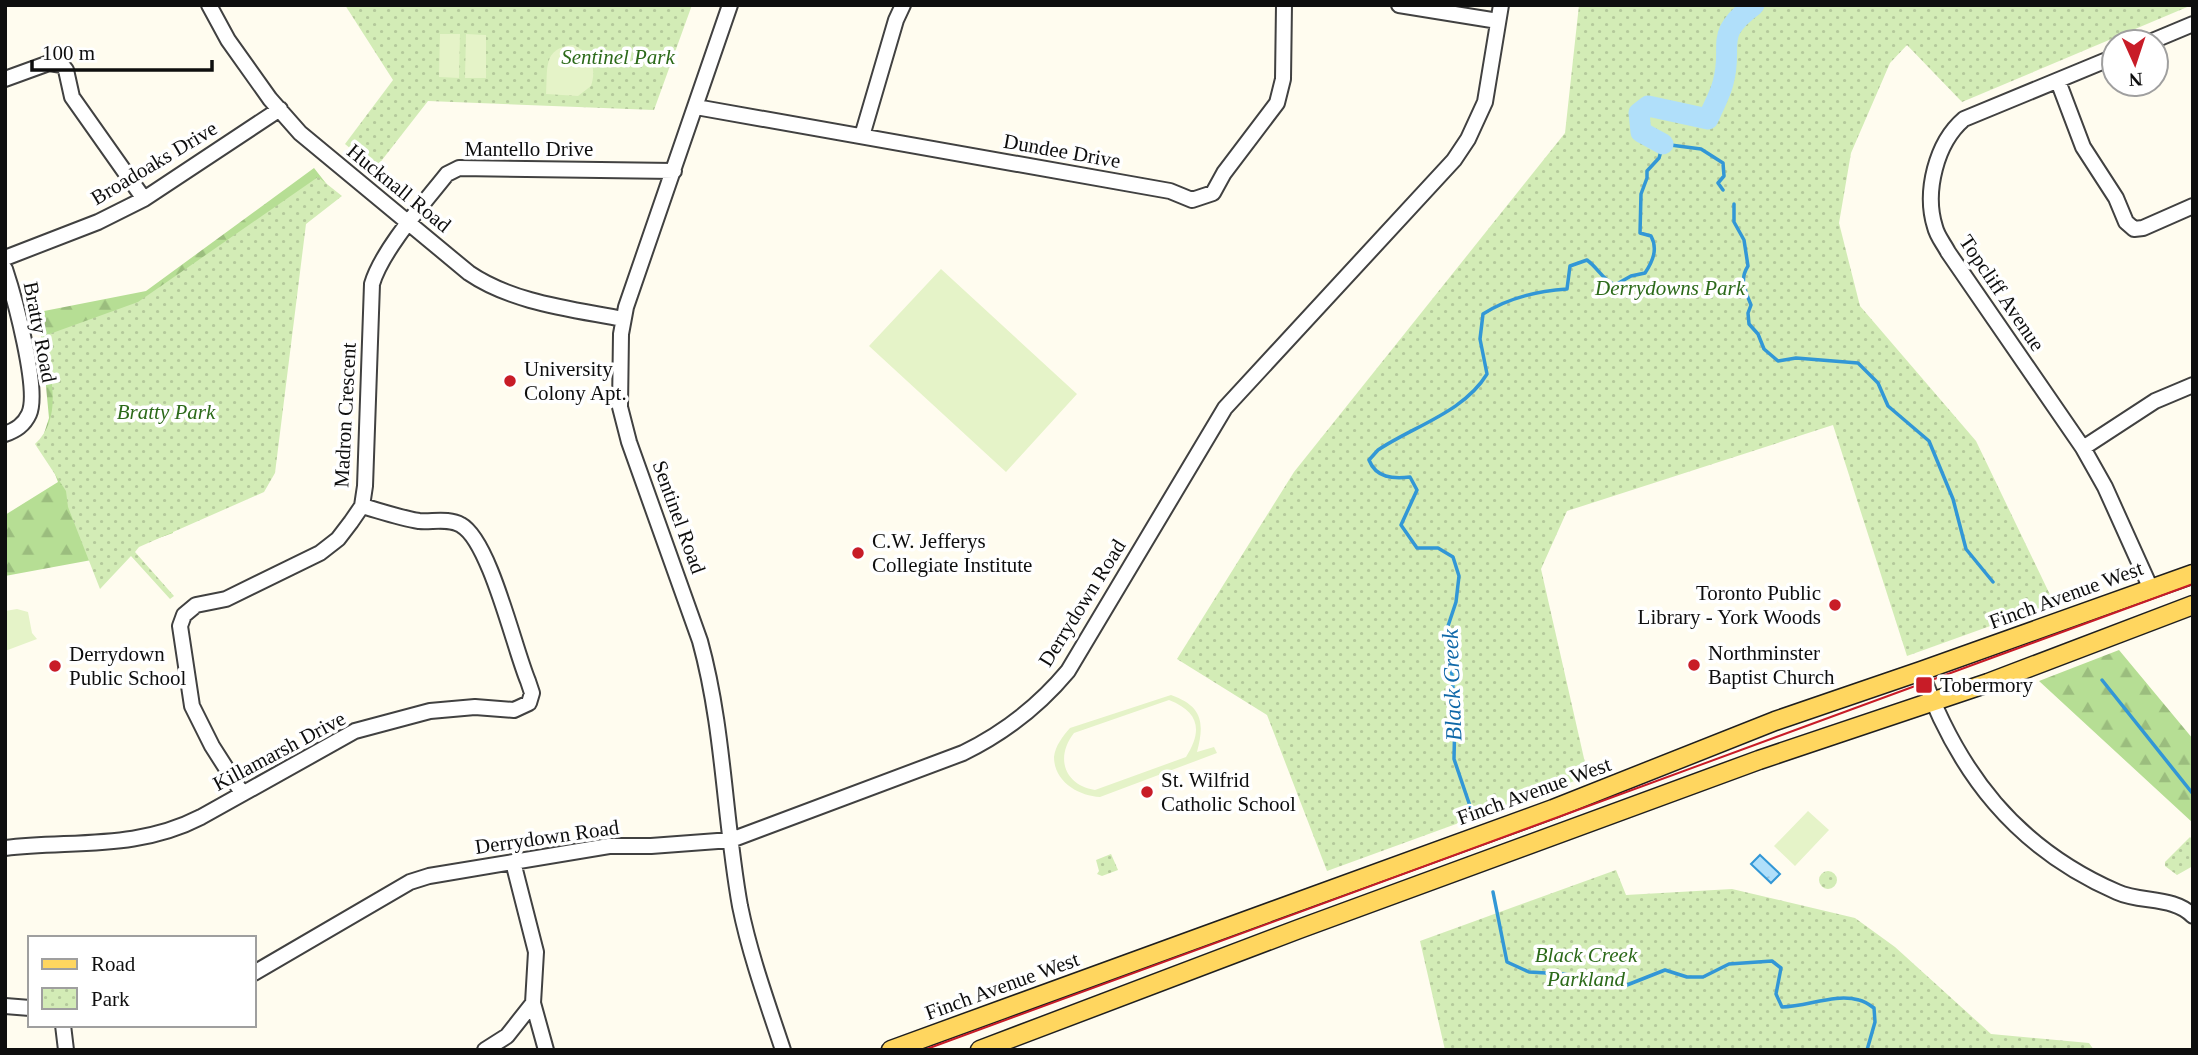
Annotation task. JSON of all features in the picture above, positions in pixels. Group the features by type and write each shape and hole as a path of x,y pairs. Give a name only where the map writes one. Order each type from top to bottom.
{"main road":[{"name":"Finch Avenue West","path":"891,1050 1553,809 1787,716 2193,574"},
{"path":"980,1050 1759,760 1988,683 2193,605"}],"street":[{"name":"Hucknall Road","path":"209,5 228,40 280,109 310,142 469,273 494,289 623,319"},
{"name":"Sentinel Road","path":"730,5 623,319 620,407 629,442 696,627 707,665 718,723 730,840 745,930 783,1050"},
{"path":"862,136 896,20 904,5"},
{"name":"Dundee Drive","path":"696,107 1170,191 1192,200 1204,198 1213,193 1224,173 1277,103 1283,79 1284,5"},
{"path":"1399,5 1499,21"},
{"name":"Derrydown Road","path":"256,973 410,882 609,846 730,840 963,753 1024,716 1048,695 1068,671 1225,408 1454,160 1468,139 1485,102 1501,5"},
{"path":"2170,34 2193,24"},
{"path":"5,79 50,63 62,65 66,70 72,97 144,199"},
{"name":"Topcliff Avenue","path":"2100,63 1971,116 1953,129 1943,145 1938,161 1931,202 1935,228 1948,252 2083,447 2105,486 2151,589"},
{"path":"2058,81 2082,145 2120,207 2126,222 2134,229 2143,229 2193,206"},
{"name":"Broadoaks Drive","path":"5,257 97,222 144,199 280,109"},
{"name":"Mantello Drive","path":"409,224 447,174 459,167 674,172"},
{"name":"Madron Crescent","path":"242,793 203,731 192,706 180,626 184,615 196,605 226,599 320,552 343,534 362,506 372,284 375,273 409,224"},
{"name":"Bratty Road","path":"5,269 23,331 33,400 29,414 18,429 5,434"},
{"path":"2083,447 2155,401 2193,385"},
{"name":"Killamarsh Drive","path":"5,848 87,845 150,837 178,829 355,731 430,711 475,707 514,710 522,708 531,700 528,681 486,559 463,526 449,521 416,520 362,506"},
{"path":"1922,671 1954,747 1989,798 2018,828 2060,862 2098,884 2122,894 2174,904 2192,912"},
{"path":"513,862 536,952 533,1003 546,1050"},
{"path":"485,1050 507,1036 533,1003"},
{"path":"5,1006 28,1008"},
{"path":"64,1027 66,1050"}],"green space":[{"name":"Sentinel Park","path":"345,5 692,5 654,110 428,101 375,169 345,144 393,80"},
{"name":"Derrydowns Park","path":"1579,5 2192,5 2137,28 2100,28 2100,44 1962,102 1907,45 1890,63 1851,153 1839,223 1860,306 1976,441 2054,603 1907,656 1833,425 1567,511 1541,569 1588,776 1327,871 1267,715 1177,659 1294,472 1565,133"},
{"path":"440,34 460,34 459,78 439,77"},
{"path":"466,34 486,35 486,78 465,78"},
{"path":"573,45 591,61 591,86 578,96 546,94 547,68 551,55 556,50"},
{"name":"Bratty Park","path":"314,168 332,191 299,217 152,445 173,533 97,559 5,576 5,515 58,482 42,440 49,418 39,312 146,291"},
{"name":"Bratty Park","path":"318,177 342,196 306,224 275,473 264,492 139,547 135,552 174,596 170,599 131,556 100,589 68,507 66,491 35,444 50,420 52,407 53,393 44,336 138,302"},
{"path":"941,269 1077,394 1006,472 869,346"},
{"path":"17,609 28,612 32,633 37,639 5,651 5,611"},
{"path":"2119,650 2193,739 2193,823 2039,681"},
{"path":"1171,695 1189,704 1199,716 1201,732 1197,752 1214,747 1217,753 1100,797 1092,796 1069,786 1058,774 1055,766 1056,749 1070,728","holes":["1169,700 1192,716 1196,730 1186,757 1095,790 1084,787 1070,776 1064,760 1068,742 1074,733"]},
{"path":"1808,811 1829,830 1795,866 1774,846"},
{"path":"2190,837 2193,840 2193,866 2177,875 2165,866 2165,862"},
{"path":"1111,854 1118,870 1102,876 1097,874 1099,871 1096,860"},
{"name":"Black Creek Parkland","path":"1616,870 1626,895 1732,889 1855,918 1895,947 1991,1034 2089,1043 2094,1050 1445,1050 1420,941"},
{"path":"1828,871 1834,874 1837,880 1834,886 1828,889 1822,886 1819,880 1822,874"}],"water":[{"path":"1760,855 1780,874 1771,883 1751,864"}],"waterway":[{"name":"Black Creek","path":"1663,144 1641,132 1639,113 1648,106 1708,119 1723,83 1729,33 1741,16 1754,5"},
{"name":"Black Creek","path":"1471,809 1454,759 1455,713 1448,626 1456,602 1459,576 1453,557 1438,548 1417,548 1401,525 1417,490 1410,477 1397,478 1381,474 1369,460 1392,441 1452,408 1477,387 1487,374 1480,339 1483,314 1523,296 1567,289 1570,266 1587,260 1615,285 1631,276 1645,273 1652,259 1654,246 1651,236 1640,233 1641,194 1647,171 1659,158 1663,144 1701,149 1723,163 1724,176 1718,183 1723,190"},
{"path":"1734,204 1734,222 1744,240 1748,266 1743,281 1751,305 1748,313 1749,324 1758,334 1764,349 1778,361 1796,358 1858,363 1878,383 1888,406 1929,441 1953,499 1966,549 1993,582"},
{"path":"2102,680 2193,794"},
{"name":"Black Creek","path":"1493,892 1507,962 1529,972 1564,974 1600,983 1627,985 1665,970 1687,977 1703,977 1729,964 1772,961 1781,968 1776,994 1782,1007 1850,998 1874,1008 1875,1022 1867,1050"}],"tram line":[{"path":"924,1050 2193,584"}],"place":[{"name":"University Colony Apt.","path":"510,381"},
{"name":"C.W. Jefferys Collegiate Institute","path":"858,553"},
{"name":"Toronto Public Library - York Woods","path":"1835,605"},
{"name":"Northminster Baptist Church","path":"1694,665"},
{"name":"Derrydown Public School","path":"55,666"},
{"name":"Tobermory","path":"1924,685"},
{"name":"St. Wilfrid Catholic School","path":"1147,792"}]}
